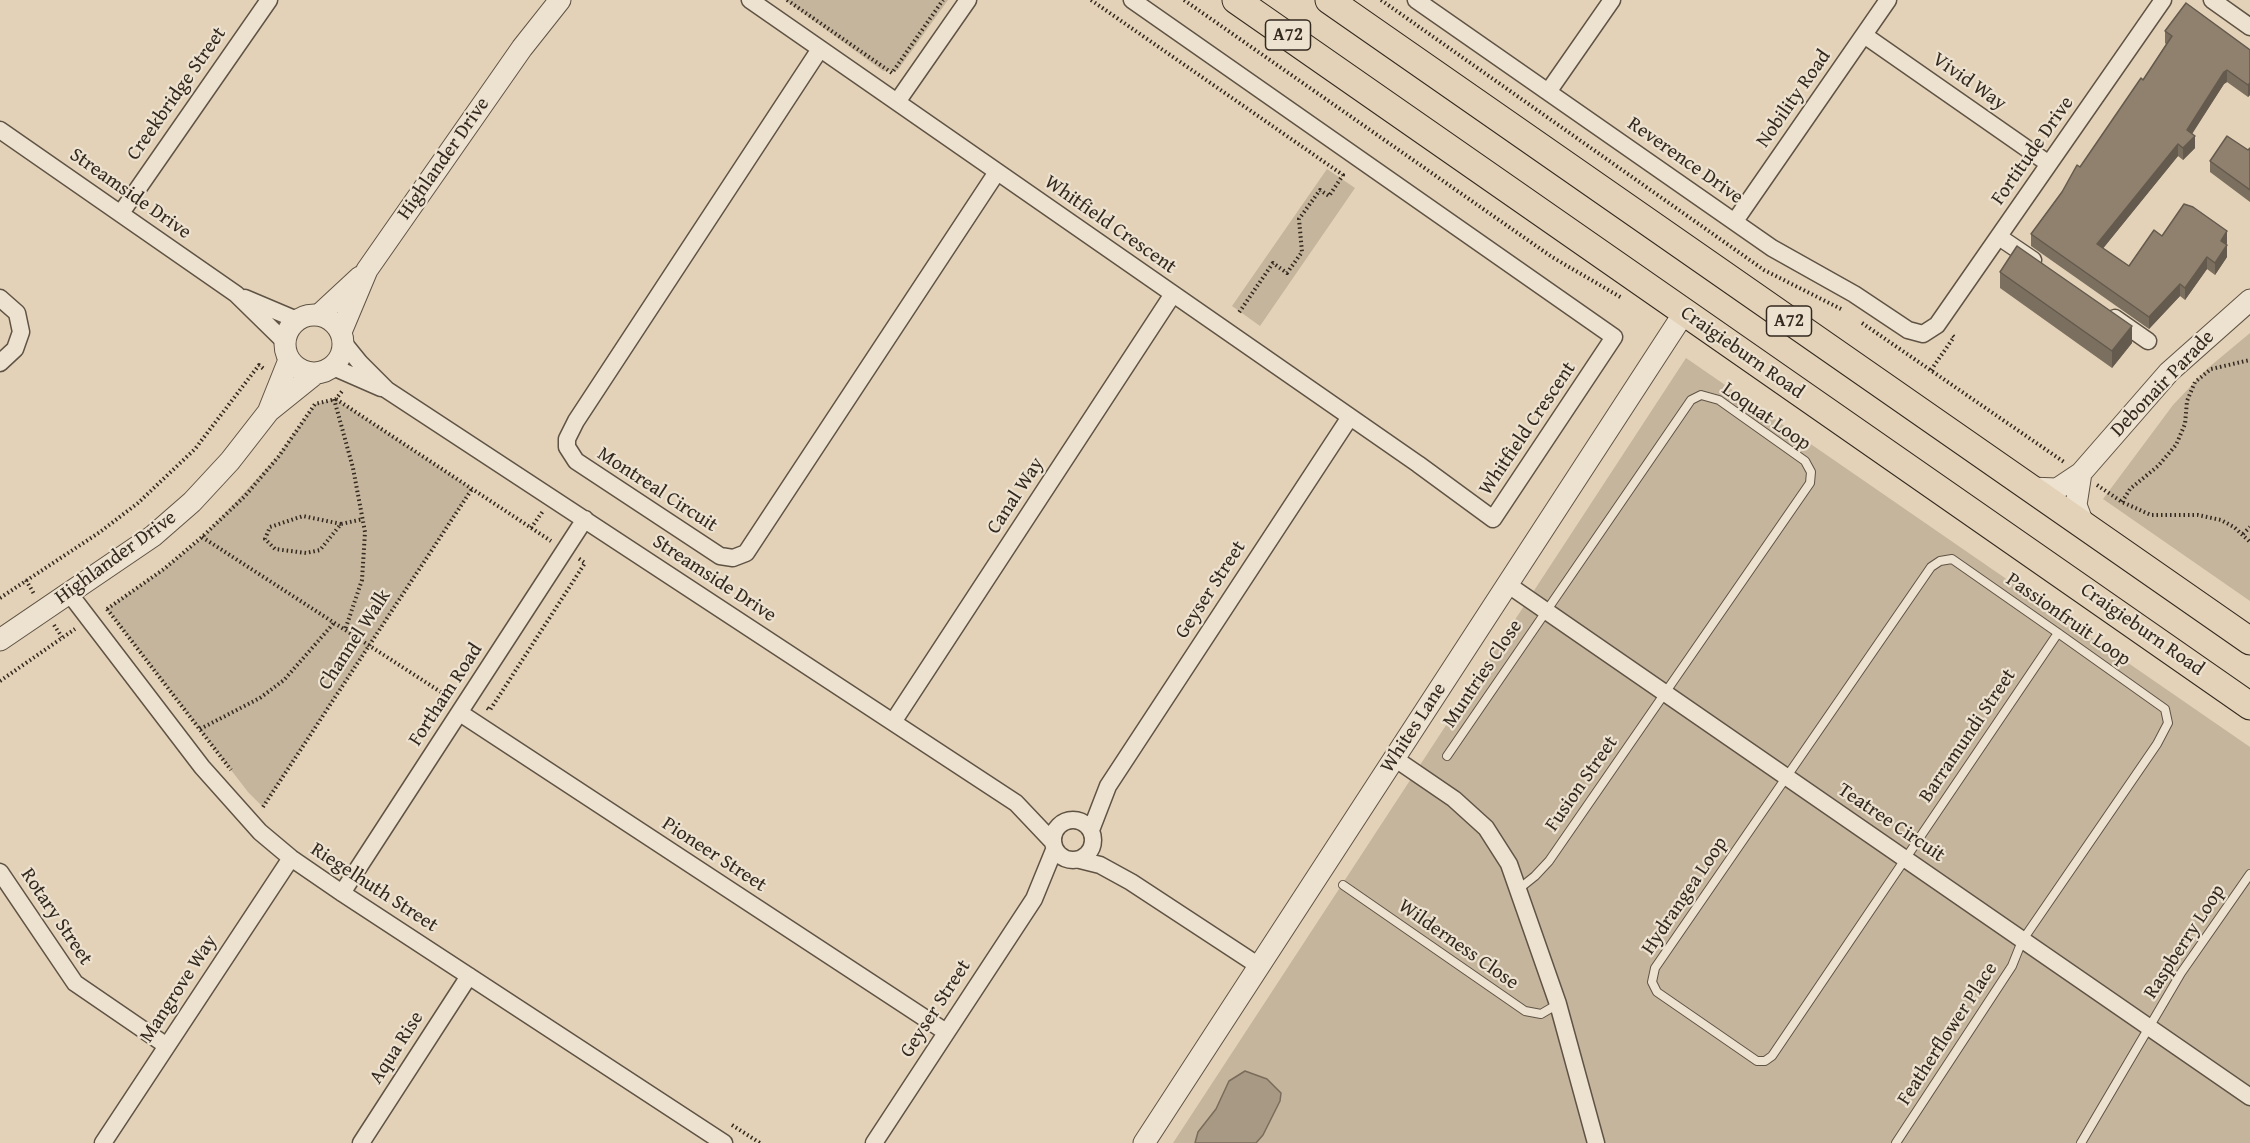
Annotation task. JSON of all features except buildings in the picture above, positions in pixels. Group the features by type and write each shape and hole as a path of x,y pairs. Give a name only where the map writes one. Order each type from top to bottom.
{"main road":[{"name":"Craigieburn Road","path":"1236,0 2250,706"},
{"name":"A72","path":"1329,0 2250,641"}],"street":[{"name":"Creekbridge Street","path":"121,213 269,0"},
{"name":"Highlander Drive","path":"522,48 546,0"},
{"name":"Highlander Drive","path":"319,315 367,270 522,48 560,0"},
{"name":"Whitfield Crescent","path":"750,0 1493,519 1614,337 1132,0"},
{"path":"897,102 968,0"},
{"name":"Reverence Drive","path":"1416,0 1790,259 1854,294 1908,330 1923,334 1937,325"},
{"path":"1548,92 1612,0"},
{"name":"Nobility Road","path":"1735,222 1888,0"},
{"name":"Fortitude Drive","path":"1937,325 2163,0"},
{"path":"2212,0 2250,27"},
{"name":"Vivid Way","path":"1864,35 2049,164"},
{"name":"Montreal Circuit","path":"820,49 570,432 567,447 576,461 720,556 733,558 746,553 997,172"},
{"name":"Streamside Drive","path":"0,130 236,294 297,320"},
{"path":"1999,237 2044,268"},
{"name":"Highlander Drive","path":"342,337 367,270"},
{"name":"Streamside Drive","path":"236,294 287,351"},
{"name":"Canal Way","path":"893,722 1173,294"},
{"path":"0,298 17,313 21,332 15,349 0,363"},
{"name":"Debonair Parade","path":"2030,488 2057,489 2081,473 2169,372 2250,300"},
{"path":"2101,308 2148,341"},
{"name":"Whites Lane","path":"1144,1143 1684,313"},
{"path":"319,315 328,319 342,337 339,360 324,371 296,368 287,351 286,333 297,320 319,315"},
{"name":"Streamside Drive","path":"342,337 360,363 387,390 1016,803 1053,845"},
{"name":"Highlander Drive","path":"269,411 287,351"},
{"name":"Streamside Drive","path":"324,371 352,377 387,390"},
{"name":"Highlander Drive","path":"0,640 153,536 192,502 230,461 269,411 324,371"},
{"name":"Geyser Street","path":"1070,820 1108,786 1350,417"},
{"path":"2081,473 2076,506 2084,526"},
{"name":"Fortham Road","path":"342,893 585,519"},
{"name":"Teatree Circuit","path":"1507,584 1906,857 2022,941 2250,1097"},
{"name":"Riegelhuth Street","path":"69,593 234,805 260,832 291,858 342,893 724,1143"},
{"name":"Pioneer Street","path":"459,713 946,1032"},
{"path":"1394,758 1454,799 1486,828 1509,864 1520,888 1558,1004 1596,1143"},
{"name":"Geyser Street","path":"1092,835 1108,786"},
{"name":"Streamside Drive","path":"1016,803 1070,820"},
{"path":"1131,882 1086,825 1070,820 1055,828 1053,845 1062,857 1100,865 1131,882 1259,966"},
{"path":"1076,860 1090,852 1092,835"},
{"name":"Geyser Street","path":"1034,899 1053,845"},
{"name":"Mangrove Way","path":"103,1143 291,858"},
{"name":"Geyser Street","path":"874,1143 1034,899 1076,860"},
{"name":"Rotary Street","path":"0,872 75,983 167,1046"},
{"name":"Aqua Rise","path":"361,1143 469,976"}],"lane":[{"name":"Loquat Loop","path":"1545,611 1691,400 1701,395 1719,400 1805,461 1811,472 1810,483 1666,693"},
{"name":"Passionfruit Loop","path":"1785,776 1931,567 1940,561 1952,559 2165,709 2168,723 2157,744 2022,941"},
{"name":"Muntries Close","path":"1447,756 1545,611"},
{"name":"Barramundi Street","path":"1906,857 2058,633"},
{"name":"Fusion Street","path":"1520,888 1549,861 1666,693"},
{"name":"Hydrangea Loop","path":"1785,776 1655,968 1652,982 1658,992 1757,1061 1766,1061 1772,1056 1906,857"},
{"name":"Raspberry Loop","path":"2081,1143 2181,973 2250,874"},
{"name":"Wilderness Close","path":"1343,885 1525,1011 1540,1014 1558,1004"},
{"name":"Featherflower Place","path":"1896,1143 2012,966 2022,941"}],"path":[{"path":"787,0 892,73 943,0"},
{"path":"1091,0 1343,175 1329,196 1320,190 1299,219 1302,252 1287,273 1273,263 1238,314"},
{"path":"1184,0 1552,256"},
{"path":"1931,370 1954,337 1937,325"},
{"path":"2122,502 2130,489 2158,466 2176,445 2185,424 2187,401 2195,382 2211,369 2250,360"},
{"path":"0,598 100,532 165,479 220,420 259,365"},
{"path":"0,681 164,569 202,537 244,496 279,456 315,404 335,399 352,377"},
{"path":"202,537 449,698 457,687 490,710 585,563 335,399"},
{"path":"335,399 353,468 365,532 362,580 345,630"},
{"name":"Channel Walk","path":"262,807 472,489"},
{"path":"341,525 321,550 306,553 275,549 265,539 270,527 303,516 341,525 363,519"},
{"path":"2243,534 2250,527"},
{"path":"107,609 234,774"},
{"path":"200,729 260,698 284,681 334,623"},
{"path":"255,800 268,813"},
{"path":"730,1124 760,1143"}],"shaded area":[{"path":"785,0 948,0 898,70 883,71"},
{"path":"1327,169 1355,188 1260,326 1232,306"},
{"path":"2250,333 2250,601 2103,499 2173,405 2208,368"},
{"path":"1686,358 2250,747 2250,1143 1173,1143"},
{"path":"336,399 472,489 263,807 248,792 107,609 164,569 202,538 278,456 315,404"},
{"path":"1245,1071 1267,1079 1281,1093 1280,1101 1263,1135 1256,1143 1195,1143 1198,1132 1216,1109 1229,1081"}]}
